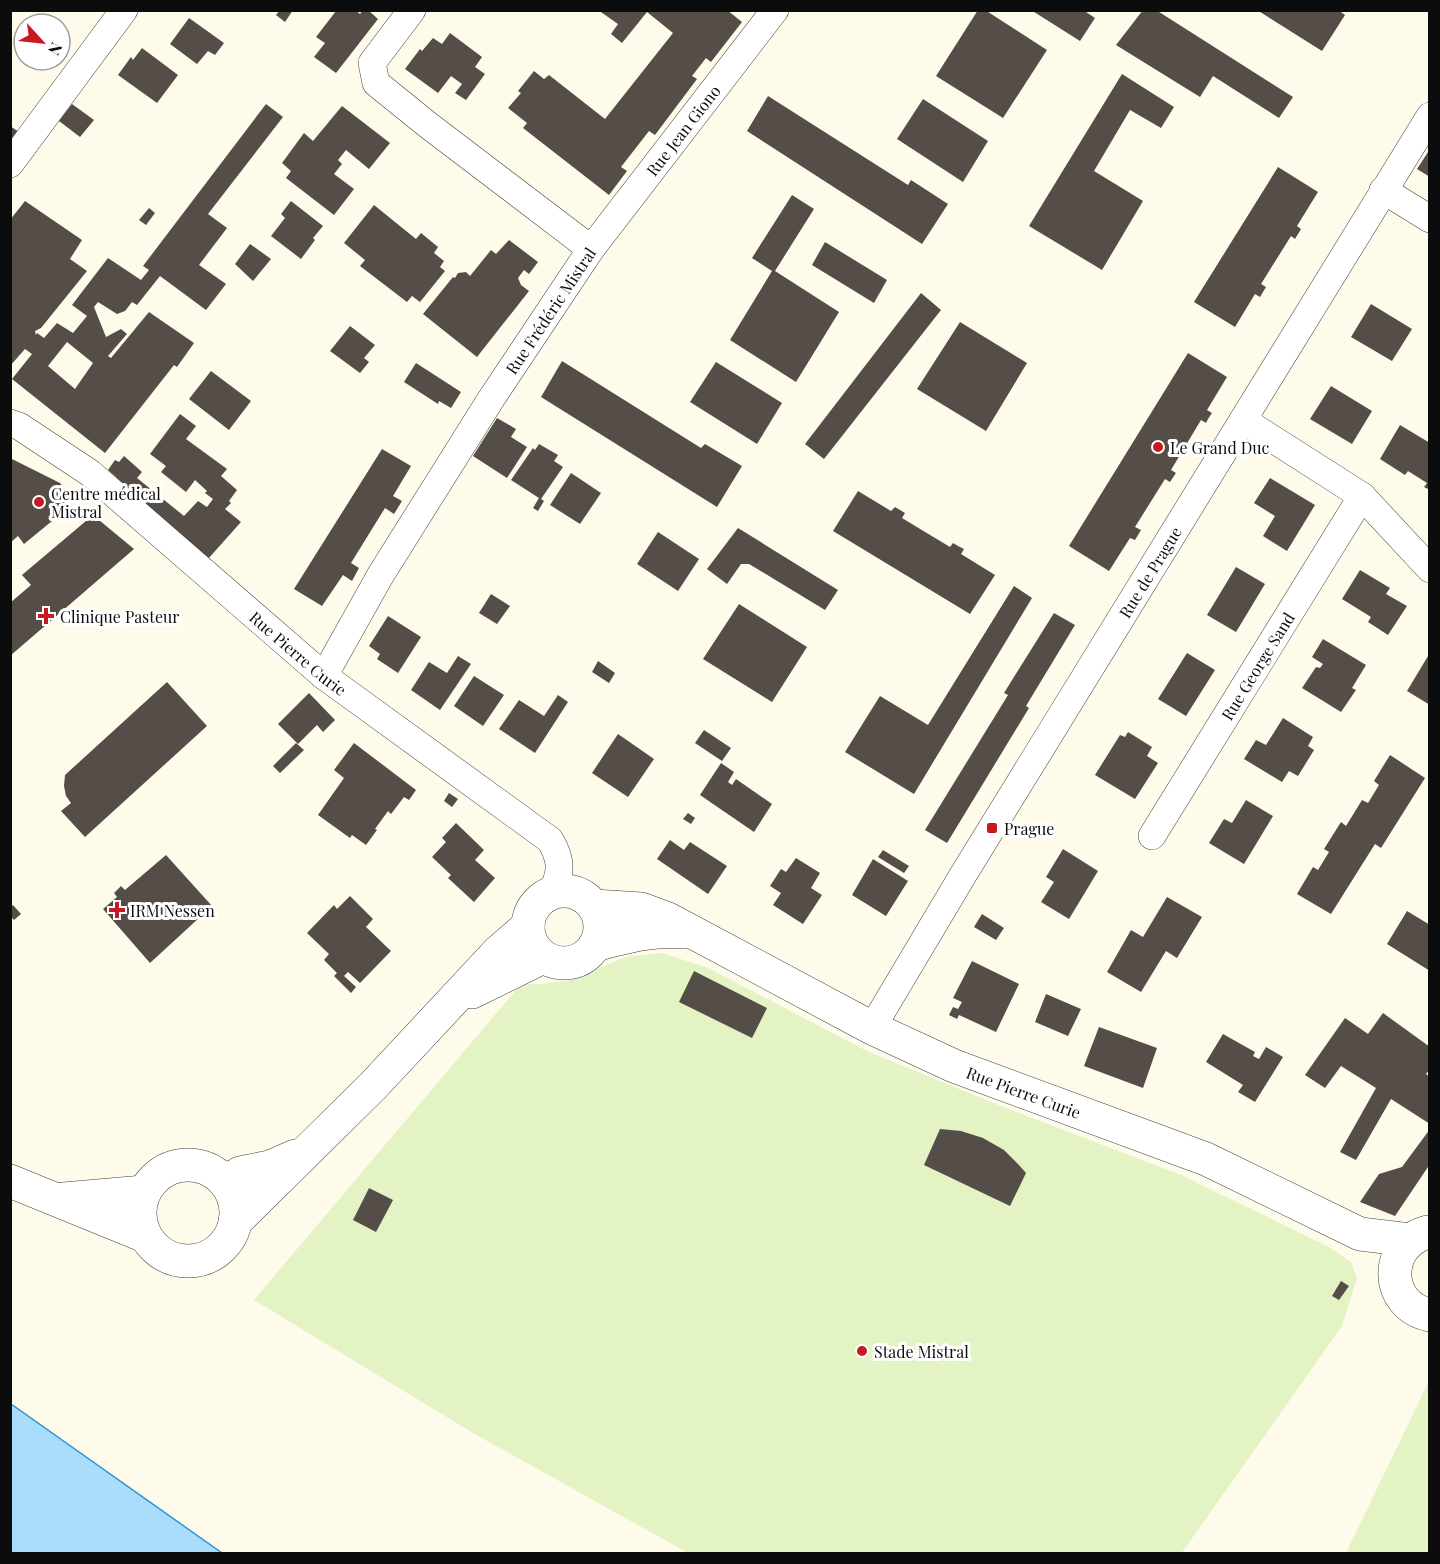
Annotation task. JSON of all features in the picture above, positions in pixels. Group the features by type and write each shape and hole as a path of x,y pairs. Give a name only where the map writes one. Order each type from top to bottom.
{"street":[{"path":"10,164 124,10"},
{"name":"Rue Frédéric Mistral","path":"324,676 380,576 410,528 491,399 591,249 376,83 372,63 412,10"},
{"name":"Rue Jean Giono","path":"591,249 775,10"},
{"name":"Rue de Prague","path":"872,1028 963,875 1430,116"},
{"path":"1383,190 1430,219"},
{"path":"1243,420 1362,496 1430,569"},
{"name":"Rue Pierre Curie","path":"10,423 19,426 90,473 324,676 550,840 558,853 560,866 558,881 551,893"},
{"name":"Rue George Sand","path":"1152,836 1362,496"},
{"path":"574,892 594,906 600,918 600,932 596,945 578,960 566,963 554,962 543,957 529,938 528,926 531,912 539,901 551,893 574,892"},
{"name":"Rue Pierre Curie","path":"594,906 641,909 668,919 872,1028 954,1066 1206,1159 1360,1234 1394,1273"},
{"path":"235,1222 392,1068 498,952 528,926"},
{"name":"Rue Pierre Curie","path":"596,945 639,933 664,930 695,934"},
{"path":"447,1006 507,973 543,957"},
{"path":"230,1175 235,1222 228,1239 220,1249 201,1260 185,1261 169,1258 155,1249 145,1236 140,1221 140,1205 144,1192 152,1180 162,1172 173,1167 189,1165 230,1175 270,1167 305,1152"},
{"path":"10,1181 59,1199 145,1236"},
{"path":"59,1199 144,1192"},
{"path":"1424,1233 1401,1249 1394,1273 1396,1287 1403,1299 1413,1309 1430,1315"},
{"name":"Rue Pierre Curie","path":"1360,1234 1424,1233"}],"green space":[{"path":"662,953 708,968 869,1052 1001,1106 1181,1175 1329,1247 1351,1262 1357,1278 1342,1326 1181,1554 688,1553 473,1433 254,1300 521,984 571,980 625,957"},
{"path":"1429,1381 1429,1553 1346,1553"}],"water":[{"path":"11,1404 222,1553 11,1553"}],"building":[{"path":"280,10 293,10 285,22 276,15"},
{"path":"355,10 360,14 363,10 368,10 378,19 336,73 314,57 325,43 316,37 336,11"},
{"path":"598,10 727,10 742,22 711,62 706,58 692,76 697,79 655,135 649,131 621,167 627,171 609,195 523,128 527,123 508,108 521,93 518,91 534,71 544,79 549,75 605,119 673,33 647,12 622,43 611,34 618,24"},
{"path":"978,10 985,10 1047,50 1003,118 936,76"},
{"path":"1031,10 1083,10 1095,18 1080,41"},
{"path":"1143,10 1156,10 1293,97 1279,118 1213,76 1200,97 1116,45"},
{"path":"1257,10 1338,10 1345,15 1322,51"},
{"path":"189,18 224,43 215,55 208,51 197,64 170,44"},
{"path":"450,33 482,57 475,67 485,74 466,100 455,93 462,84 451,76 438,93 405,69 420,49 422,51 433,38 442,44"},
{"path":"142,48 178,75 157,103 118,75 131,57 133,60"},
{"path":"1122,74 1174,107 1161,128 1130,110 1094,171 1143,201 1102,270 1029,226"},
{"path":"768,96 908,185 911,180 948,204 922,244 747,131"},
{"path":"923,99 988,141 963,182 897,139"},
{"path":"72,104 94,120 80,137 59,121"},
{"path":"266,104 283,117 208,214 227,228 199,265 226,284 206,310 160,276 137,305 132,302 125,311 117,314 98,302 94,307 106,337 121,329 127,334 108,356 111,358 149,312 194,343 177,367 174,365 105,453 12,379 32,354 25,349 10,366 10,220 25,201 82,240 70,259 87,271 41,328 35,331 36,335 37,333 44,338 57,323 73,333 87,316 72,305 108,258 141,280 149,270 143,266","holes":["67,342 93,363 75,389 48,366"]},
{"path":"342,106 390,143 369,169 346,150 338,160 342,164 334,174 354,189 334,215 286,178 291,171 282,163 304,133 313,141"},
{"path":"10,126 19,132 10,142"},
{"path":"1430,149 1430,177 1417,169"},
{"path":"1278,167 1318,192 1297,226 1301,229 1295,239 1291,236 1261,284 1266,287 1260,297 1255,294 1235,327 1194,302"},
{"path":"792,195 814,209 775,271 839,312 796,382 730,340 772,271 752,258"},
{"path":"291,201 323,226 301,259 271,236 285,218 281,214"},
{"path":"374,205 416,239 421,233 438,247 434,253 444,261 440,267 445,271 420,302 412,296 407,302 360,266 365,260 344,243"},
{"path":"149,208 155,213 146,225 139,220"},
{"path":"509,240 538,262 529,274 524,270 518,278 521,285 529,291 477,357 423,314 453,277 455,278 458,273 466,272 470,276 491,250 496,254"},
{"path":"825,242 887,280 874,303 812,265"},
{"path":"250,244 271,259 253,281 235,264"},
{"path":"921,293 941,310 824,459 805,444"},
{"path":"1371,304 1412,329 1392,361 1351,337"},
{"path":"960,322 1027,363 986,431 917,389"},
{"path":"350,326 375,345 364,358 369,362 360,373 330,351"},
{"name":"Le Grand Duc","path":"1188,353 1227,377 1207,410 1212,413 1206,423 1201,420 1171,470 1176,473 1170,482 1165,479 1135,527 1141,530 1135,540 1130,538 1109,571 1069,546"},
{"path":"562,361 701,448 705,444 742,466 717,507 541,397"},
{"path":"716,362 782,403 757,444 690,402"},
{"path":"416,363 461,392 451,408 439,401 438,404 404,382"},
{"path":"211,371 251,401 229,430 189,399"},
{"path":"1331,386 1372,411 1352,444 1310,419"},
{"path":"180,414 196,426 186,439 227,469 221,476 237,490 229,501 231,503 225,509 241,522 208,559 113,481 116,477 108,470 115,460 119,462 124,456 142,472 137,478 184,516 198,501 207,507 213,499 205,493 207,491 195,480 186,492 161,472 166,466 150,454"},
{"path":"497,418 516,429 511,437 527,447 507,478 473,456"},
{"path":"1400,425 1430,443 1430,490 1424,487 1427,483 1408,471 1405,475 1380,459"},
{"path":"539,444 558,455 554,461 563,467 541,499 544,501 538,511 533,508 539,498 511,480 533,448 535,450"},
{"path":"382,449 411,466 393,496 402,501 394,514 385,508 351,563 359,568 352,581 343,575 322,606 294,589"},
{"name":"Centre médical Mistral","path":"10,458 60,483 68,494 63,512 24,544 18,536 10,543"},
{"path":"571,473 601,493 580,524 550,505"},
{"path":"1270,478 1315,505 1287,551 1263,536 1275,516 1254,503"},
{"path":"858,491 891,511 895,507 905,513 902,518 950,547 953,543 964,549 961,554 995,575 970,614 833,531"},
{"path":"93,515 134,549 10,656 10,603 31,585 22,575"},
{"path":"738,528 838,590 825,610 749,564 741,564 727,584 707,569"},
{"path":"658,532 699,559 678,591 637,564"},
{"path":"1236,567 1265,584 1236,632 1207,615"},
{"path":"1360,570 1390,588 1386,594 1407,606 1388,635 1368,622 1371,617 1342,599"},
{"path":"1014,586 1032,598 914,794 845,752 880,696 928,725"},
{"path":"491,594 510,606 497,624 479,613"},
{"path":"739,604 807,647 772,702 703,659"},
{"path":"1054,613 1075,625 1026,706 1029,708 947,843 925,830 1008,695 1004,693"},
{"path":"388,616 421,637 398,673 377,659 380,654 369,646"},
{"path":"1323,639 1366,665 1352,688 1356,690 1341,712 1302,688 1316,667 1320,668 1323,664 1312,657"},
{"path":"1187,653 1215,670 1186,716 1158,699"},
{"path":"458,656 471,664 440,710 411,690 429,662 447,673"},
{"path":"1428,656 1430,657 1430,705 1407,691"},
{"path":"598,661 615,673 609,683 592,672"},
{"path":"474,676 504,695 483,726 454,706"},
{"path":"167,682 207,726 85,837 61,811 71,803 66,796 65,775"},
{"path":"309,693 335,720 323,732 317,725 298,744 278,724"},
{"path":"558,695 568,702 535,753 499,729 519,700 544,716"},
{"path":"1283,718 1313,737 1308,746 1314,750 1298,776 1289,771 1282,782 1244,759 1256,740 1266,745"},
{"path":"704,730 731,748 722,761 695,743"},
{"path":"1128,732 1152,747 1147,756 1158,763 1135,799 1095,775 1120,735 1125,737"},
{"path":"618,734 654,759 628,797 592,773"},
{"path":"296,743 304,750 280,773 273,766"},
{"path":"354,743 416,790 409,800 404,797 391,814 388,811 366,845 352,835 350,838 318,815 344,778 334,770"},
{"path":"1390,755 1425,778 1381,848 1375,844 1331,914 1297,894 1313,867 1318,870 1329,852 1324,849 1341,822 1346,826 1362,800 1368,803 1379,785 1374,781"},
{"path":"721,763 734,772 728,782 732,785 736,779 772,804 754,832 700,795"},
{"path":"449,793 458,799 452,807 444,801"},
{"path":"1246,800 1273,816 1244,864 1209,843 1224,819 1232,823"},
{"path":"688,813 695,818 691,824 683,819"},
{"path":"456,823 484,850 475,860 495,878 474,902 448,878 451,875 432,857 446,842 442,838"},
{"path":"670,840 684,850 690,842 727,866 708,894 657,859"},
{"path":"1063,849 1098,871 1069,919 1041,902 1054,882 1046,877"},
{"path":"883,850 909,866 904,873 878,857"},
{"path":"166,855 212,906 150,963 103,909 117,897 114,893 121,886 125,890"},
{"path":"796,858 820,873 811,888 822,895 803,924 773,905 781,893 770,886 781,869 786,872"},
{"path":"873,859 908,881 886,916 852,895"},
{"path":"350,896 373,919 366,927 391,951 360,983 348,972 344,976 356,987 351,993 334,976 337,973 324,960 329,954 307,933 334,905 337,909"},
{"path":"1167,897 1202,917 1177,958 1166,951 1141,992 1107,972 1131,930 1143,937"},
{"path":"13,905 21,914 14,920 10,916 10,908"},
{"path":"1407,911 1430,925 1430,971 1387,944"},
{"path":"982,914 1004,928 996,940 974,927"},
{"path":"972,961 1019,984 996,1032 959,1015 957,1019 949,1015 953,1007 958,1009 962,1002 953,998"},
{"path":"694,971 767,1008 752,1038 679,1002"},
{"path":"1046,994 1081,1009 1068,1036 1035,1022"},
{"path":"1383,1013 1430,1047 1430,1069 1426,1074 1430,1077 1430,1124 1391,1099 1356,1160 1340,1152 1376,1088 1341,1066 1325,1088 1305,1075 1345,1018 1368,1034"},
{"path":"1099,1027 1157,1048 1143,1088 1084,1066"},
{"path":"1223,1034 1255,1052 1253,1056 1259,1059 1266,1047 1283,1057 1255,1102 1238,1092 1243,1085 1206,1062"},
{"path":"940,1129 961,1131 983,1138 1004,1150 1018,1164 1026,1173 1010,1206 924,1165"},
{"path":"1430,1129 1430,1164 1395,1216 1360,1202 1379,1174 1402,1167"},
{"path":"369,1188 393,1200 376,1232 353,1220"},
{"path":"1341,1281 1349,1286 1339,1300 1332,1296"}],"place":[{"name":"Le Grand Duc","path":"1158,447"},
{"name":"Centre médical Mistral","path":"39,502"},
{"name":"Clinique Pasteur","path":"46,616"},
{"name":"Prague","path":"992,828"},
{"name":"IRM Nessen","path":"117,910"},
{"name":"Stade Mistral","path":"862,1351"}]}
